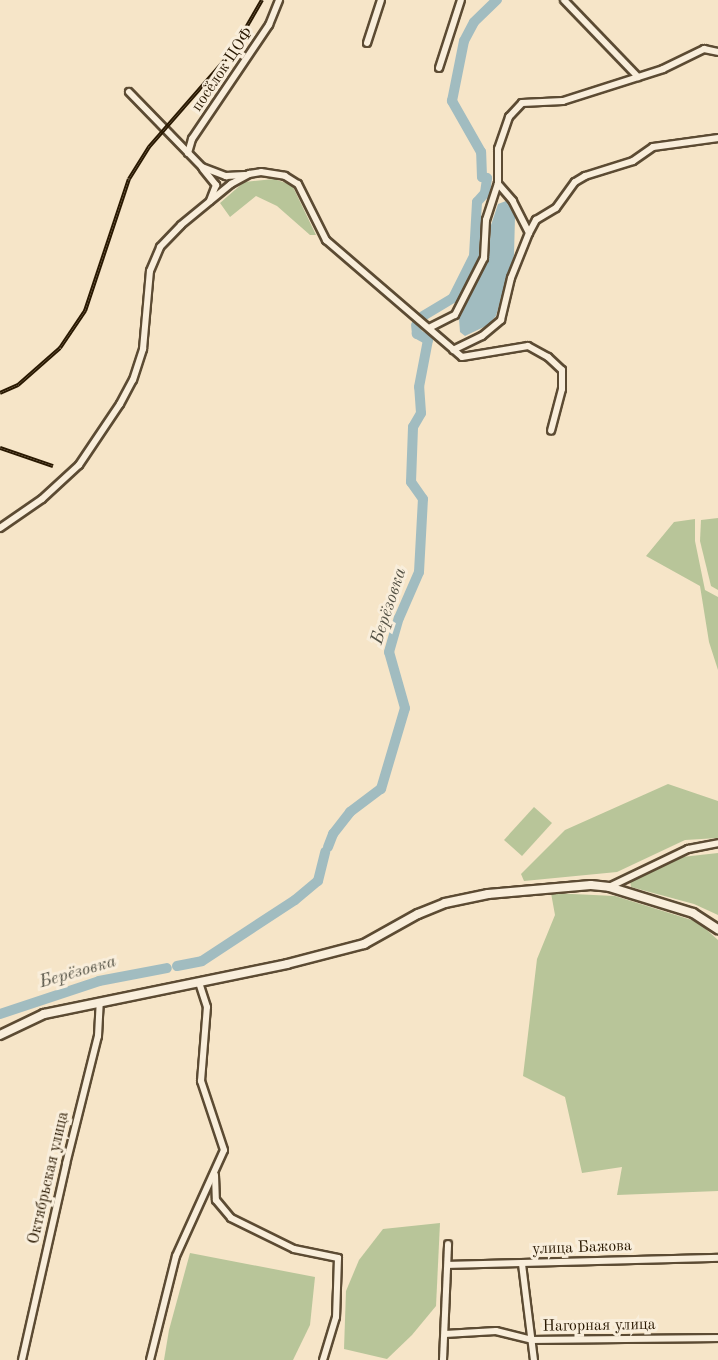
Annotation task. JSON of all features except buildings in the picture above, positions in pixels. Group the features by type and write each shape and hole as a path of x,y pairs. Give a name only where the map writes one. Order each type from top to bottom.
{"street":[{"name":"посёлок ЦОФ","path":"188,153 192,139 269,25 279,0"},
{"path":"368,43 381,0"},
{"path":"439,68 461,0"},
{"path":"564,0 638,77"},
{"path":"429,328 455,315 484,258 486,220 498,184 498,149 509,117 522,103 563,101 663,69 704,49 718,52"},
{"path":"129,92 216,184 209,201"},
{"path":"453,350 482,336 501,320 510,278 529,233 536,220 556,208 575,182 585,176 633,161 653,147 718,138"},
{"path":"202,167 226,176 272,172 285,176 298,184 326,240 462,357 528,346 548,357 562,370 562,388 551,431"},
{"path":"0,528 42,500 79,465 120,404 133,380 143,349 154,257 171,234 231,184 249,174"},
{"path":"498,184 513,201 529,233"},
{"path":"609,888 688,849 718,843"},
{"path":"0,1035 45,1014 199,983 364,944 418,914 464,898 591,885 609,888 693,913 718,929"},
{"path":"150,1360 176,1256 224,1150 201,1081 207,1007 199,983"},
{"name":"Октябрьская улица","path":"22,1360 66,1164 98,1036 100,1003"},
{"path":"214,1174 216,1200 231,1218 294,1249 338,1258 336,1317 323,1360"},
{"path":"443,1360 448,1244"},
{"name":"улица Бажова","path":"448,1265 718,1258"},
{"path":"522,1264 534,1360"},
{"name":"Нагорная улица","path":"445,1334 496,1331 533,1340 718,1338"}],"green space":[{"path":"274,179 292,185 316,235 310,235 277,206 256,196 230,217 220,203 244,182"},
{"path":"718,518 718,590 711,586 700,541 701,520"},
{"path":"695,519 695,541 705,590 718,597 718,670 709,642 700,586 646,556 674,522"},
{"path":"668,784 718,801 718,838 685,840 617,872 524,881 521,874 565,830"},
{"path":"534,807 552,823 522,856 504,840"},
{"path":"718,853 718,915 694,904 631,887 630,881 682,857"},
{"path":"551,893 615,896 698,922 718,940 718,1191 617,1195 622,1167 582,1173 565,1097 523,1076 537,959 555,915"},
{"path":"440,1223 436,1306 412,1335 387,1359 344,1349 346,1291 359,1260 383,1229"},
{"path":"190,1253 315,1277 310,1325 293,1360 164,1360 169,1330"}],"water":[{"path":"506,201 513,208 515,217 514,255 496,316 488,325 465,336 460,332 459,319 489,257 491,225 498,204"}],"waterway":[{"name":"Берёзовка","path":"423,316 453,298 474,256 477,202 485,193 487,178 482,177 481,152 452,101 464,41 474,22 497,0"},
{"name":"Берёзовка","path":"328,847 333,834 350,812 381,789 405,708 389,652 399,618 419,572 423,499 411,482 413,427 421,413 419,387 428,340 417,334 416,325"},
{"name":"Берёзовка","path":"177,966 202,961 295,900 318,881 325,852"},
{"name":"Берёзовка","path":"0,1014 99,981 167,968"}],"railway":[{"path":"0,393 18,385 60,348 85,311 129,179 149,147 232,52 262,0"},
{"path":"0,448 53,466"}]}
